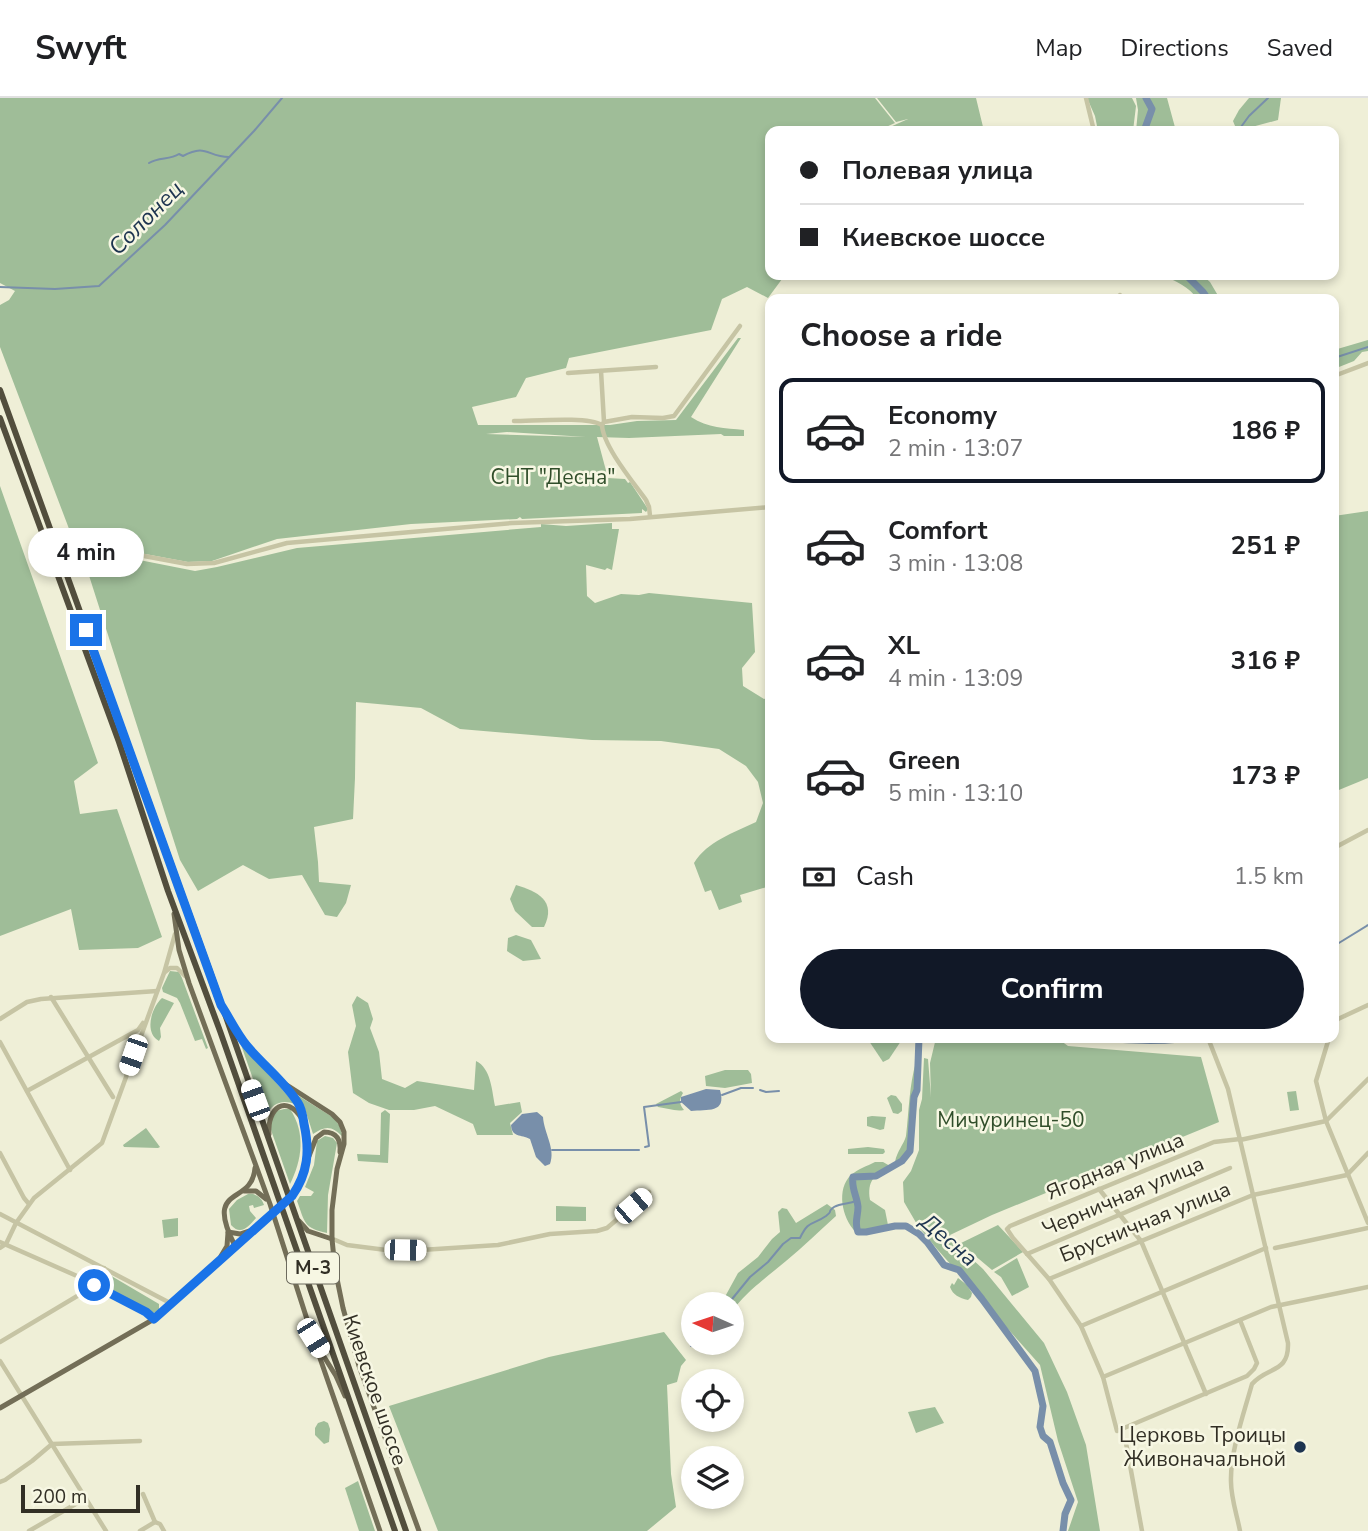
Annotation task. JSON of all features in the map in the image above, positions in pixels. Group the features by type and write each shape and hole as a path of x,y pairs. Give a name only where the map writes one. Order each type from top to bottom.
{"highway":[{"name":"Киевское шоссе","path":"0,390 272,1147 406,1531"},
{"name":"Киевское шоссе","path":"0,418 119,742 168,891 220,1031 395,1531"}],"main road":[{"path":"168,891 181,959 270,1204 380,1531"},
{"path":"221,1005 244,1042 299,1104 308,1143 308,1159"},
{"path":"279,1080 332,1114 338,1119 344,1132 345,1140 332,1210 336,1277 359,1366 419,1531"},
{"path":"272,1147 268,1125 276,1108 294,1108 305,1125"},
{"path":"0,1408 154,1319 172,1304 292,1196 302,1179 316,1138 322,1133 334,1134 339,1140 340,1158"},
{"path":"236,1246 224,1219 225,1207 253,1178 255,1165"},
{"path":"242,1191 258,1192 270,1204"},
{"path":"294,1214 308,1231 332,1239"},
{"path":"228,1232 242,1234 264,1222"},
{"path":"217,1262 226,1249 228,1232"},
{"path":"313,1338 350,1405"}],"street":[{"path":"1086,98 1093,126"},
{"path":"514,421 603,424 632,417 674,416 740,326"},
{"path":"1339,374 1368,363"},
{"path":"568,373 656,367"},
{"path":"601,371 606,442 646,500 650,516"},
{"path":"51,533 65,545 79,549 100,548 187,564 201,564 214,563 287,543 512,523 765,507"},
{"path":"68,579 69,559 79,549"},
{"path":"1339,845 1368,830"},
{"path":"0,1248 29,1204 102,1143 164,973 176,931"},
{"path":"164,973 170,968 177,968 189,983"},
{"path":"0,1019 27,1002 157,991"},
{"path":"51,998 113,1097"},
{"path":"1339,1018 1368,1004"},
{"path":"27,1091 143,1026"},
{"path":"0,1042 70,1170"},
{"path":"1210,1043 1228,1088 1288,1343 1285,1362 1257,1378 1252,1384 1238,1433 1231,1485 1240,1531"},
{"path":"1275,1248 1368,1226 1326,1121 1315,1079 1327,1043"},
{"path":"1326,1121 1368,1079"},
{"name":"Ягодная улица","path":"1008,1232 1010,1226 1214,1142 1240,1140 1326,1121"},
{"path":"0,1153 29,1204"},
{"path":"1348,1175 1368,1153"},
{"name":"Черничная улица","path":"1027,1254 1230,1168"},
{"name":"Брусничная улица","path":"1049,1279 1253,1195 1348,1175"},
{"path":"1098,1189 1141,1241 1206,1394 1247,1376 1257,1363 1240,1320"},
{"path":"332,1239 347,1245 394,1251 498,1245 550,1234 597,1231 607,1228 649,1192"},
{"path":"0,1214 172,1304"},
{"name":"Брусничная улица","path":"1008,1232 1049,1279 1081,1326 1103,1377 1117,1431 1206,1394"},
{"path":"3,1243 94,1285 146,1312 154,1319"},
{"path":"1081,1326 1266,1248"},
{"path":"0,1342 94,1285 104,1268"},
{"path":"1103,1377 1279,1306 1368,1287"},
{"path":"0,1361 106,1531"},
{"path":"0,1482 52,1444 140,1441"},
{"path":"1126,1443 1142,1531"},
{"path":"143,1494 155,1522 164,1530"},
{"path":"29,1531 86,1497"},
{"path":"140,1531 155,1522"}],"green space":[{"name":"СНТ \"Десна\"","path":"0,98 875,98 895,123 888,126 765,126 765,280 781,280 771,294 765,294 765,296 747,287 722,299 711,330 569,358 566,368 526,378 516,397 472,407 478,425 610,425 676,420 738,338 741,338 691,417 710,425 744,430 744,436 721,434 597,437 608,478 630,482 648,509 646,512 642,509 642,513 411,524 277,539 212,561 188,562 86,543 71,534 0,347 0,305 9,300 15,291 0,283","holes":["507,432 586,437 486,434"]},
{"path":"877,98 976,98 983,126 892,126 908,119 896,122"},
{"path":"1087,98 1132,98 1136,106 1134,126 1097,126"},
{"path":"1136,98 1167,98 1175,126 1136,126"},
{"path":"1249,98 1281,98 1278,120 1256,126 1235,126 1233,121"},
{"path":"1173,280 1208,280 1217,294 1193,294"},
{"path":"1368,340 1368,351 1339,367 1339,349"},
{"path":"0,486 98,763 74,781 80,814 117,809 162,937 138,948 79,950 71,909 0,936"},
{"path":"1368,511 1368,778 1339,790 1339,515"},
{"path":"612,523 612,529 619,529 612,570 586,565 587,596 595,603 621,594 649,593 752,603 755,652 742,668 743,686 765,699 765,888 740,895 742,902 719,910 711,890 705,892 694,863 714,843 756,822 763,803 758,782 746,766 719,749 661,741 592,740 460,729 421,708 356,702 353,819 314,827 319,882 351,885 346,903 337,917 325,915 302,875 269,879 243,865 198,891 180,860 85,563 91,555 114,555 195,571 297,548 541,527 541,524 566,526"},
{"path":"516,885 543,898 548,910 544,927 532,927 515,911 510,899"},
{"path":"516,935 531,940 541,959 523,961 507,951 508,938"},
{"path":"170,971 179,972 182,978 208,1048 206,1049 202,1039 195,1041 177,998 163,992 162,988"},
{"path":"357,996 368,1003 373,1019 370,1028 379,1052 382,1079 405,1088 417,1081 474,1090 476,1061 488,1074 495,1106 520,1102 522,1112 510,1123 513,1135 477,1135 473,1124 435,1106 414,1110 389,1110 369,1103 353,1093 348,1052 356,1026 352,1005"},
{"path":"162,998 174,1003 160,1028 159,1041 150,1027 155,1008"},
{"path":"240,1042 295,1104 278,1103 266,1116"},
{"path":"870,1043 900,1043 889,1059 883,1062"},
{"name":"Мичуринец-50","path":"935,1043 1064,1043 1068,1046 1201,1057 1219,1122 992,1215 950,1235 959,1246 998,1225 1023,1252 992,1270 973,1254 970,1257 1044,1343 1067,1392 1086,1445 1100,1531 1068,1531 1078,1502 1058,1441 1040,1365 937,1249 918,1226 904,1202 903,1182 911,1171 919,1150 919,1110 924,1058 928,1059 931,1097 930,1063"},
{"path":"920,1061 913,1098 909,1151 902,1160 895,1162 906,1136 912,1080 916,1062"},
{"path":"725,1070 748,1070 752,1083 725,1088 706,1086 705,1076"},
{"path":"681,1091 683,1093 680,1104 684,1110 658,1107 656,1104"},
{"path":"1296,1091 1299,1110 1290,1111 1287,1092"},
{"path":"294,1093 334,1118 343,1137 329,1128 313,1134 305,1109"},
{"path":"896,1096 902,1104 902,1111 898,1114 893,1113 887,1098"},
{"path":"290,1109 300,1137 297,1166 290,1184 271,1130 271,1120 276,1111"},
{"path":"385,1110 390,1114 388,1163 358,1161 357,1154 380,1155 381,1113"},
{"path":"867,1117 886,1117 884,1129 867,1126"},
{"path":"146,1128 160,1147 124,1147 123,1145"},
{"path":"325,1136 333,1138 337,1143 328,1195 327,1233 313,1229 306,1223 297,1201 300,1196 311,1196 314,1192 305,1187 314,1165 317,1141"},
{"path":"848,1149 884,1149 885,1152 848,1154"},
{"path":"875,1162 890,1166 873,1179 869,1193 870,1200 885,1210 888,1225 855,1231 844,1211 843,1188 851,1175"},
{"path":"248,1194 258,1196 264,1205 254,1208 253,1205 249,1206 256,1218 247,1227 238,1230 231,1225 229,1209 237,1200"},
{"path":"827,1204 835,1210 836,1216 744,1298 744,1292 728,1292 738,1273 758,1257 780,1232 778,1212 782,1208 787,1209 796,1223"},
{"path":"556,1206 586,1207 586,1221 556,1221"},
{"path":"178,1218 178,1236 164,1238 162,1220"},
{"path":"1017,1258 1029,1287 1012,1296 1001,1277 994,1272"},
{"path":"104,1274 159,1304 159,1310 154,1313 102,1286 100,1283"},
{"path":"958,1278 972,1293 968,1300 957,1296 950,1287"},
{"path":"664,1332 686,1360 681,1366 677,1382 667,1385 671,1474 676,1507 647,1531 438,1531 389,1406 549,1357"},
{"path":"935,1407 944,1423 916,1433 908,1412"},
{"path":"324,1421 330,1429 329,1442 324,1444 315,1435 315,1428 318,1423"},
{"path":"358,1481 375,1531 359,1531 345,1488"}],"water":[{"path":"706,1089 720,1090 721,1103 718,1107 691,1111 681,1102 681,1097"},
{"path":"537,1112 543,1117 552,1153 550,1164 545,1166 536,1157 530,1139 515,1134 511,1125 522,1114"}],"waterway":[{"name":"Солонец","path":"0,287 55,289 99,286 165,225 282,98"},
{"name":"Десна","path":"1146,98 1152,109 1146,126"},
{"path":"1242,126 1268,98"},
{"path":"149,163 197,151 229,157"},
{"name":"Десна","path":"1191,280 1204,294"},
{"path":"1339,356 1368,347"},
{"path":"1339,943 1368,925"},
{"name":"Десна","path":"919,1043 910,1151 902,1161 876,1176 853,1177 858,1207 857,1229 858,1232 866,1232 906,1226 919,1234 944,1265 959,1270 1035,1371 1043,1406 1040,1427 1043,1436 1050,1442 1071,1500 1065,1514 1063,1531"},
{"path":"722,1095 741,1088 753,1088"},
{"path":"760,1090 779,1091"},
{"path":"645,1147 649,1146 644,1107 681,1102"},
{"path":"552,1150 639,1150"},
{"path":"738,1292 783,1244 791,1238 800,1238 808,1225 826,1216 834,1207 856,1201"}],"place":[{"name":"Церковь Троицы Живоначальной","path":"1300,1447"}],"route":[{"path":"86,630 221,1005 244,1042 299,1104 308,1150 304,1174 292,1196 154,1319 150,1314 94,1285"}]}
